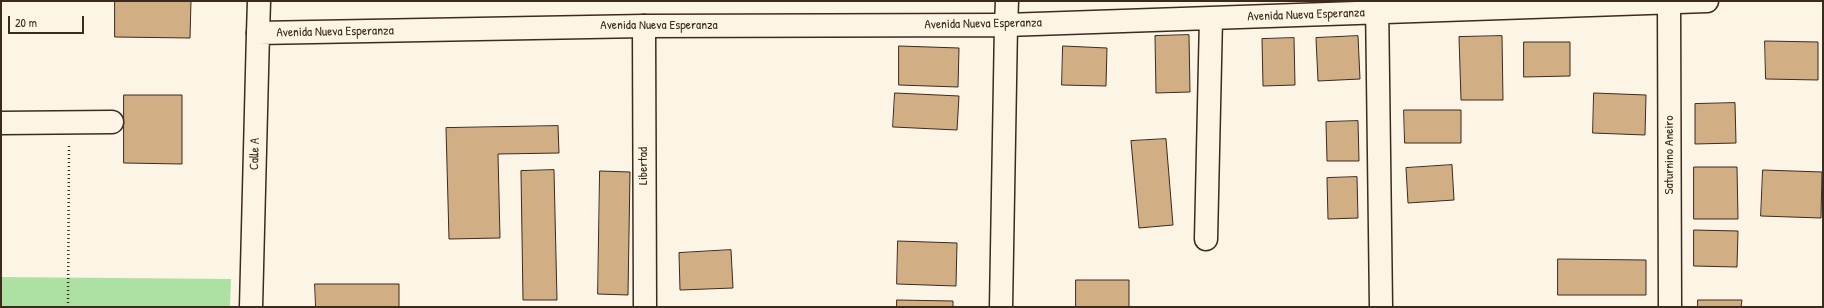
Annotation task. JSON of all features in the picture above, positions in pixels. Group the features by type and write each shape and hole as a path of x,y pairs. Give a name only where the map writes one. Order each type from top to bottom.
{"street":[{"name":"Calle A","path":"251,307 258,1"},
{"path":"1001,307 1007,1"},
{"name":"Avenida Nueva Esperanza","path":"258,33 644,26 1006,25 1211,18 1377,7 1669,3 1707,1"},
{"name":"Saturnino Aneiro","path":"1669,3 1670,307"},
{"path":"1377,7 1381,307"},
{"path":"1206,239 1211,18"},
{"name":"Libertad","path":"644,26 645,307"},
{"path":"1,123 112,122"}],"path":[{"path":"68,307 69,123"}],"green space":[{"path":"1,277 231,279 230,307 1,307"}],"building":[{"path":"115,1 191,1 190,38 115,37"},
{"path":"1189,35 1190,92 1156,93 1155,36"},
{"path":"1358,36 1360,79 1318,81 1316,38"},
{"path":"1502,36 1503,100 1461,100 1459,37"},
{"path":"1294,38 1295,85 1263,86 1262,39"},
{"path":"1765,41 1818,42 1818,80 1766,79"},
{"path":"1524,42 1570,42 1570,76 1524,77"},
{"path":"899,46 959,48 958,87 899,85"},
{"path":"1063,46 1107,48 1106,86 1062,85"},
{"path":"895,93 959,96 957,130 893,127"},
{"path":"1594,93 1646,95 1645,135 1593,133"},
{"path":"124,95 182,95 182,164 124,163"},
{"path":"1735,103 1736,143 1695,144 1695,104"},
{"path":"1404,110 1461,110 1461,143 1405,143"},
{"path":"1358,121 1359,161 1327,161 1326,122"},
{"path":"558,126 559,153 498,154 500,238 449,239 446,128"},
{"path":"1166,139 1173,225 1139,228 1131,141"},
{"path":"1452,165 1454,200 1408,203 1406,168"},
{"path":"1694,167 1737,167 1738,219 1694,219"},
{"path":"554,170 557,300 523,300 521,171"},
{"path":"1763,170 1822,172 1821,218 1761,216"},
{"path":"600,171 630,172 628,295 598,294"},
{"path":"1357,177 1358,218 1328,219 1327,178"},
{"path":"1694,230 1738,231 1737,267 1694,266"},
{"path":"898,241 957,243 956,286 897,284"},
{"path":"731,250 733,288 680,290 679,253"},
{"path":"1558,259 1646,260 1646,295 1558,295"},
{"path":"1076,280 1129,280 1129,307 1076,307"},
{"path":"315,284 399,284 399,307 316,307"},
{"path":"897,300 953,301 953,307 897,307"},
{"path":"1698,300 1742,300 1741,307 1698,307"}]}
